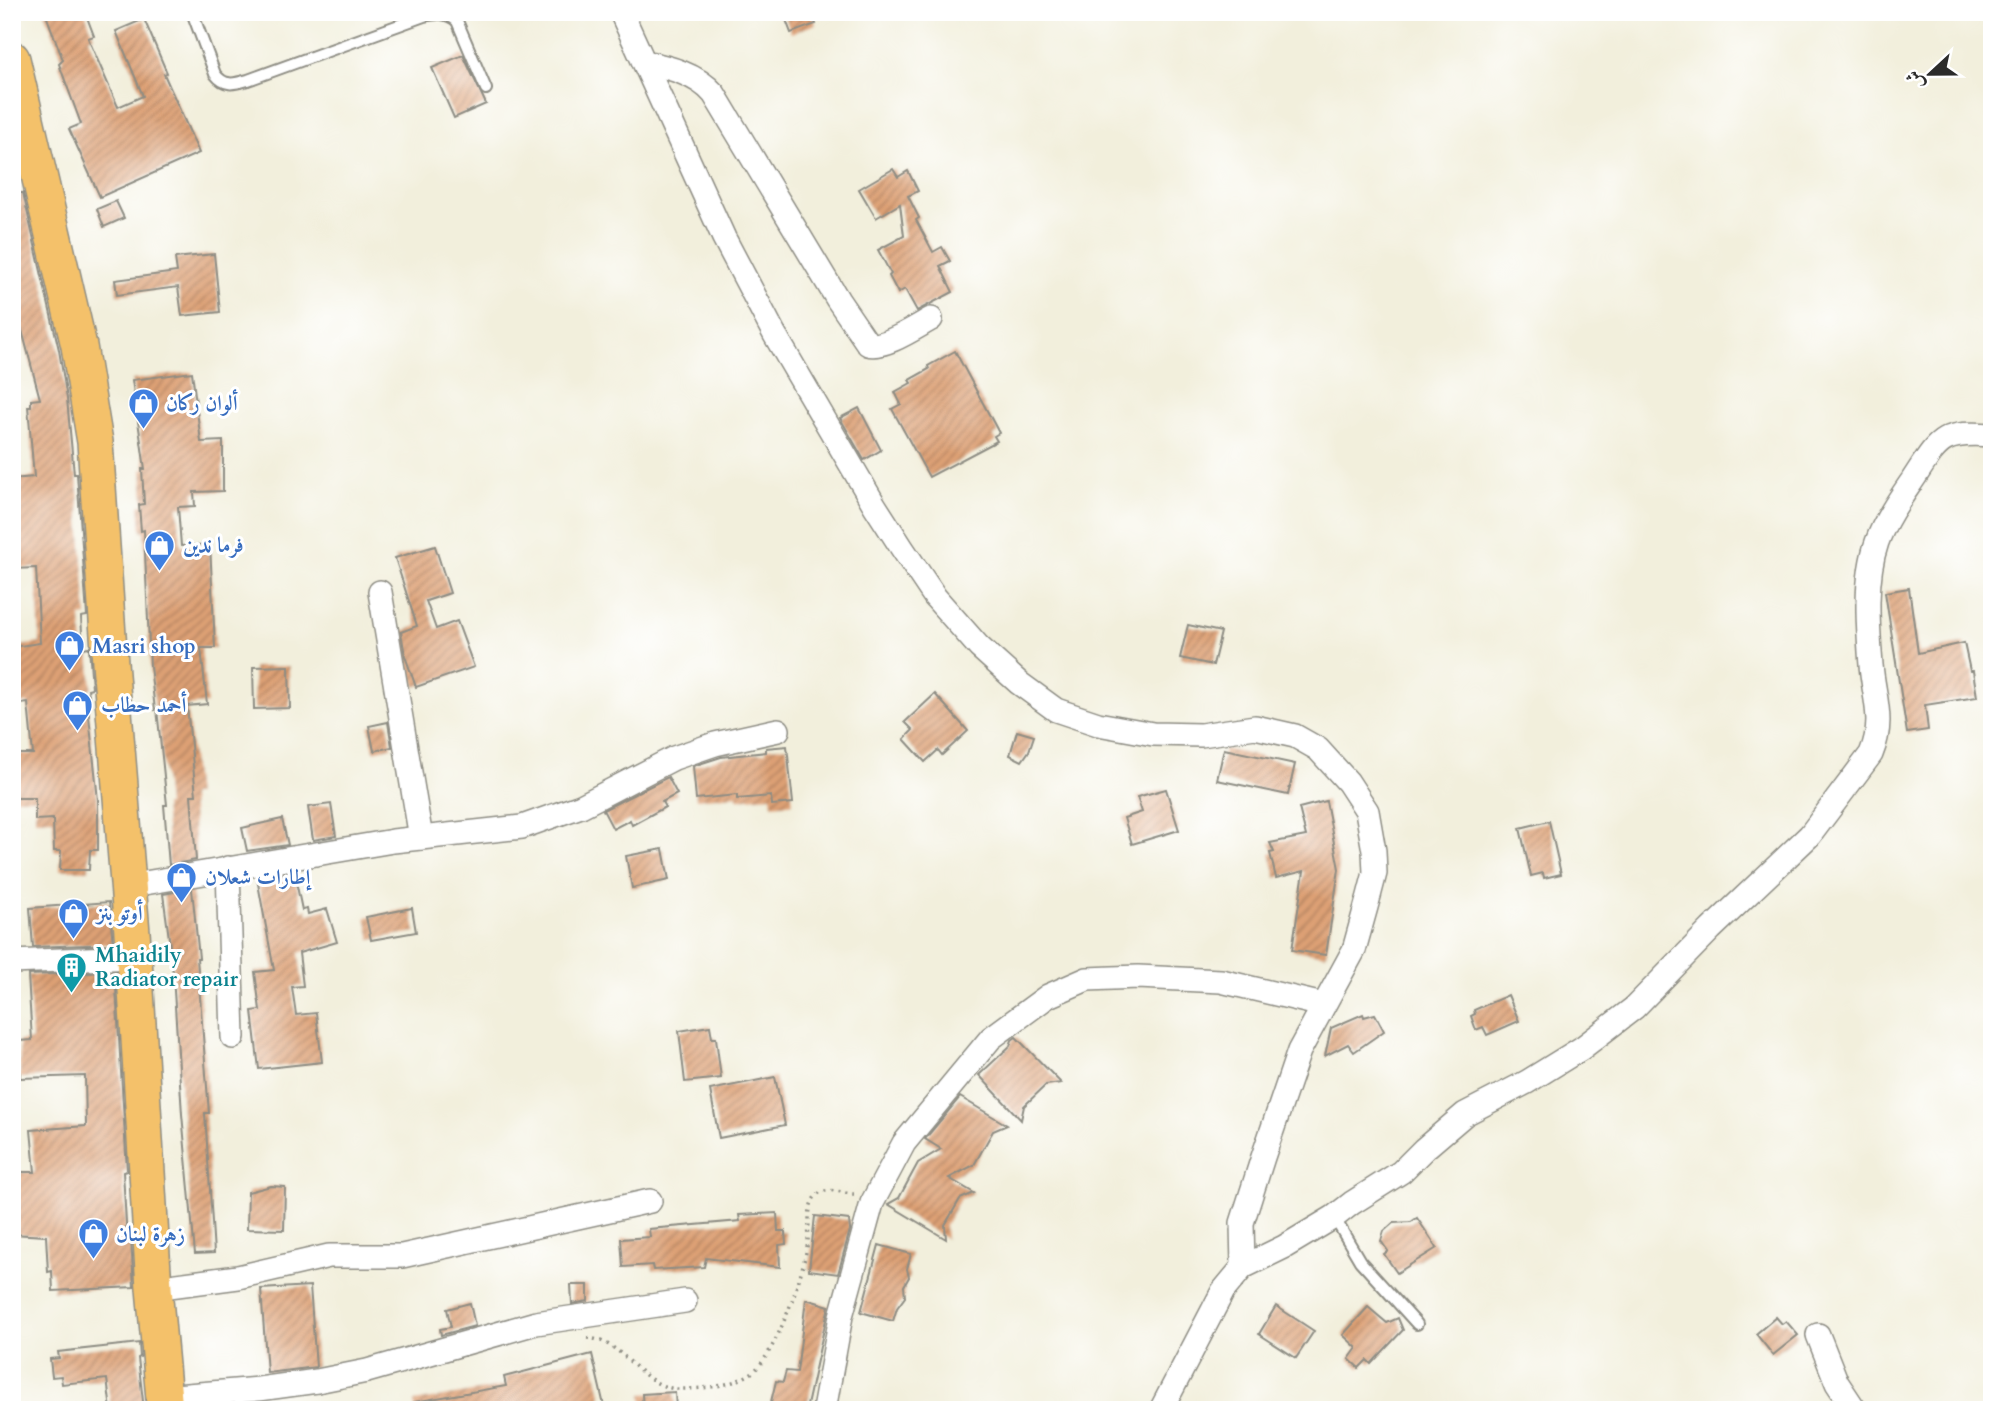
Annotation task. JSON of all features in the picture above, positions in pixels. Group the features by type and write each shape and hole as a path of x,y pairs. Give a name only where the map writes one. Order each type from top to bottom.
{"main road":[{"path":"12,59 79,346 95,442 164,1403"}],"street":[{"path":"621,12 724,238 775,335 895,538 935,597 979,647 1019,684 1056,710 1098,724 1153,734 1200,735 1255,727 1295,736 1318,749 1348,782 1367,811 1375,873 1354,950 1299,1051 1242,1223 1243,1267"},
{"path":"644,62 670,68 704,84 714,94 838,300 868,344 873,346 887,342 932,319"},
{"path":"12,164 25,121"},
{"path":"1161,1410 1223,1291 1243,1267 1284,1247 1334,1217 1401,1172 1465,1114 1527,1082 1582,1048 1634,1008 1711,929 1810,835 1871,754 1877,740 1880,726 1871,665 1868,599 1877,543 1905,492 1934,448 1958,434 1992,435"},
{"path":"380,592 421,838"},
{"path":"127,886 421,838 523,827 581,806 674,758 715,744 778,730"},
{"path":"228,868 233,1037"},
{"path":"12,962 134,957"},
{"path":"824,1410 841,1316 872,1203 904,1143 991,1038 1048,996 1087,979 1138,977 1221,981 1323,1005"},
{"path":"155,1288 239,1277 329,1256 402,1256 650,1201"},
{"path":"164,1403 317,1381 367,1371 536,1323 685,1301"},
{"path":"1818,1335 1837,1383 1855,1410"}],"lane":[{"path":"192,12 215,74 221,82 228,84 248,80 424,16 435,13 449,14 461,28 486,89"},
{"path":"1334,1217 1360,1261 1417,1324"}],"building":[{"path":"45,12 85,12 94,36 88,38 118,107 143,96 116,31 144,19 167,73 164,74 199,153 100,197 69,129 81,124 59,64 63,60"},
{"path":"783,12 811,12 816,24 791,33"},
{"path":"463,55 486,104 454,118 432,68"},
{"path":"893,169 898,177 908,171 918,191 908,196 919,218 916,220 933,252 942,247 950,261 940,266 953,292 917,311 905,289 898,293 878,250 904,236 900,204 876,218 859,189"},
{"path":"20,193 23,193 59,350 74,474 77,474 87,616 81,617 83,648 89,647 92,688 88,689 87,697 98,800 98,850 90,850 89,870 60,870 61,851 54,851 53,819 35,820 35,798 12,798 12,754 33,754 28,703 12,705 12,647 40,643 36,568 12,569 12,479 34,477 28,406 31,406 31,400 40,399 12,292"},
{"path":"116,201 124,218 104,227 97,209"},
{"path":"214,254 220,312 182,316 178,287 117,295 115,280 177,272 175,258"},
{"path":"955,351 999,433 994,436 997,441 929,477 892,409 901,404 895,392 929,369 928,366"},
{"path":"192,372 201,442 223,441 223,491 194,492 195,506 178,507 181,546 210,544 215,648 201,648 207,704 187,706 196,795 191,795 196,860 169,865 164,805 167,805 150,666 144,530 141,531 139,505 144,504 142,469 145,469 132,380"},
{"path":"859,408 881,450 864,460 840,418"},
{"path":"435,546 450,593 426,601 436,629 457,621 474,667 416,687 405,656 401,632 417,626 395,558"},
{"path":"1909,588 1918,653 1964,643 1970,671 1973,671 1977,697 1925,705 1928,730 1907,733 1885,592"},
{"path":"1188,625 1221,632 1213,665 1180,658"},
{"path":"289,666 290,708 254,709 253,667"},
{"path":"935,694 968,731 942,755 938,750 925,762 904,739 913,730 905,722"},
{"path":"388,722 392,747 374,751 369,726"},
{"path":"1017,731 1034,736 1022,761 1010,755"},
{"path":"787,746 793,803 772,805 771,796 737,799 737,795 696,799 693,766 721,757 766,752 766,748"},
{"path":"1224,749 1295,764 1288,795 1217,780"},
{"path":"668,777 677,794 662,802 665,807 632,825 630,820 613,829 603,810"},
{"path":"1166,789 1179,830 1132,844 1124,818 1142,812 1137,797"},
{"path":"1326,801 1339,869 1326,955 1292,950 1304,871 1276,878 1270,853 1274,852 1270,843 1306,836 1299,808"},
{"path":"331,804 336,836 313,840 308,807"},
{"path":"282,819 288,845 247,851 242,828"},
{"path":"1549,821 1561,874 1544,878 1543,873 1531,876 1520,828"},
{"path":"663,849 669,880 632,888 626,856"},
{"path":"294,872 302,910 307,909 308,914 327,909 337,942 299,953 303,986 292,987 296,1015 316,1013 322,1062 259,1069 252,1011 260,1010 255,972 274,970 257,878"},
{"path":"192,889 209,1113 205,1113 214,1253 195,1254 172,960 163,894"},
{"name":"أوتو بنز","path":"109,902 113,944 33,947 30,908"},
{"path":"412,908 416,932 371,940 366,917"},
{"path":"115,972 127,1171 123,1172 127,1240 131,1240 134,1287 53,1291 52,1271 48,1272 46,1236 12,1234 12,1178 18,1178 18,1172 35,1172 31,1130 86,1126 85,1076 20,1078 19,1041 32,1040 28,975"},
{"path":"1508,995 1519,1021 1487,1035 1483,1027 1476,1030 1471,1016 1475,1014 1474,1010"},
{"path":"1363,1014 1364,1017 1375,1014 1384,1031 1354,1052 1348,1044 1325,1056 1331,1028"},
{"path":"710,1026 712,1038 716,1038 721,1078 685,1082 679,1031"},
{"path":"1016,1037 1061,1083 1046,1085 1024,1106 1021,1120 979,1075"},
{"path":"775,1077 785,1125 719,1138 710,1090"},
{"path":"960,1097 1007,1125 993,1131 974,1165 949,1178 974,1193 960,1199 945,1225 946,1239 888,1204 899,1198 918,1163 941,1149 925,1139"},
{"path":"271,1186 285,1187 284,1230 247,1229 248,1192"},
{"path":"777,1213 778,1231 785,1231 786,1244 779,1245 780,1267 706,1258 704,1267 653,1270 652,1265 623,1267 621,1239 650,1237 649,1229 740,1221 739,1215"},
{"path":"815,1216 849,1220 850,1230 838,1274 809,1270"},
{"path":"1417,1218 1437,1248 1397,1273 1384,1254 1388,1251 1381,1241 1384,1231 1393,1223 1411,1222"},
{"path":"879,1245 911,1254 907,1269 909,1277 904,1286 905,1297 897,1308 893,1321 861,1312"},
{"path":"571,1285 588,1285 588,1301 572,1304"},
{"path":"310,1286 316,1367 267,1373 261,1289"},
{"path":"806,1299 829,1306 806,1410 769,1410 776,1381 783,1382 786,1371 797,1372"},
{"path":"470,1303 475,1326 441,1335 440,1329 451,1327 447,1309"},
{"path":"1276,1306 1314,1331 1296,1358 1259,1334"},
{"path":"1368,1307 1387,1323 1398,1318 1403,1330 1371,1364 1367,1360 1359,1368 1349,1359 1357,1348 1343,1335"},
{"path":"1776,1317 1782,1324 1786,1321 1798,1335 1773,1355 1756,1334"},
{"path":"139,1343 138,1358 144,1410 111,1410 107,1379 62,1384 61,1376 52,1377 50,1359 59,1358 58,1352"},
{"path":"592,1354 605,1410 415,1410 414,1402 506,1386 504,1377"},
{"path":"675,1392 676,1410 643,1410 642,1394"}],"place":[{"name":"ألوان ركان","path":"143,430"},
{"name":"فرما ندين","path":"160,572"},
{"name":"Masri shop","path":"69,673"},
{"name":"أحمد حطاب","path":"78,732"},
{"name":"إطارات شعلان","path":"182,904"},
{"name":"أوتو بنز","path":"74,940"},
{"name":"Mhaidily Radiator repair","path":"72,994"},
{"name":"زهرة لبنان","path":"93,1261"}]}
